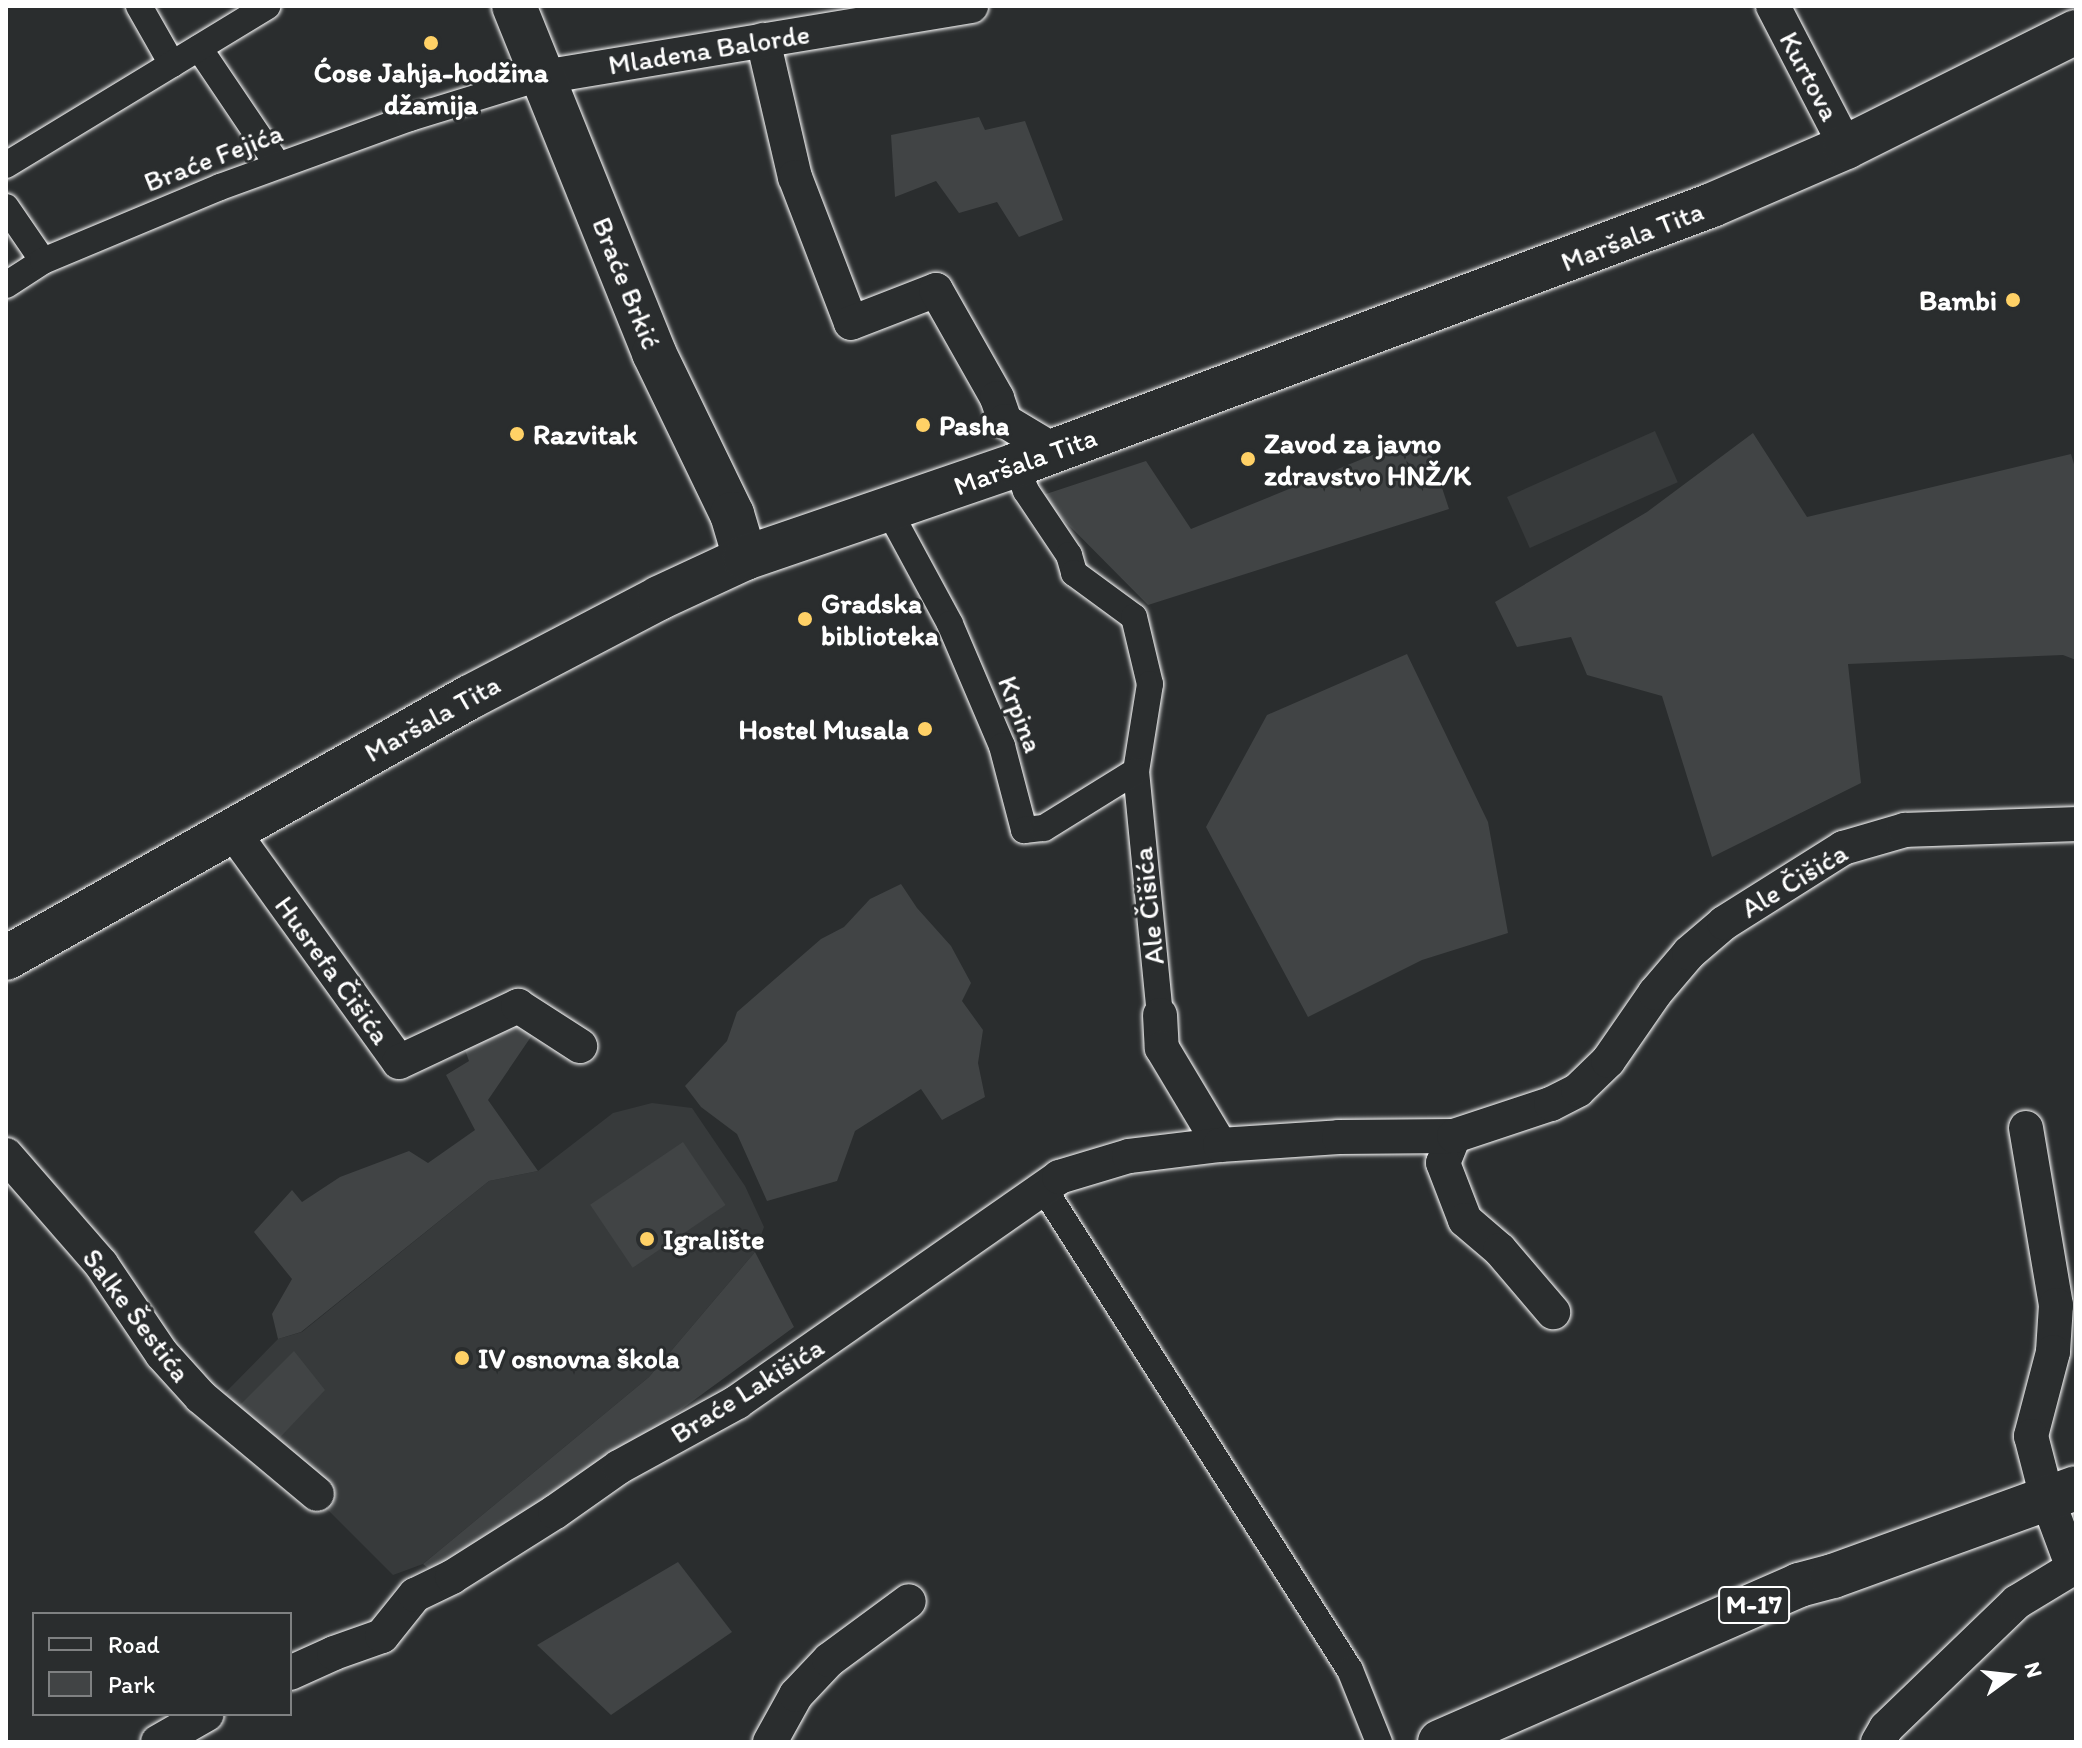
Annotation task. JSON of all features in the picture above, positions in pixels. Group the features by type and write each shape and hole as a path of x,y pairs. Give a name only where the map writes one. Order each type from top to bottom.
{"street":[{"path":"139,6 172,64"},
{"path":"6,165 268,6"},
{"name":"Braće Brkić","path":"514,6 654,353 732,514 745,558"},
{"name":"Mladena Balorde","path":"543,77 971,6"},
{"name":"Kurtova","path":"1773,6 1846,147"},
{"name":"Maršala Tita","path":"6,958 231,829 578,639 745,558 889,511 1034,458 1561,264 1735,196 1846,147 2076,32"},
{"path":"763,40 795,177 851,323 936,290 997,398 1005,421 1034,458"},
{"path":"199,48 278,165"},
{"name":"Braće Fejića","path":"6,285 43,261 278,165 410,118 543,77"},
{"path":"6,207 43,261"},
{"name":"Ale Čišića","path":"1034,458 1026,491 1069,555 1074,573 1134,617 1150,684 1136,771 1162,1048 1220,1145 1339,1137 1454,1136 1551,1104 1578,1090 1608,1061 1655,993 1689,953 1764,895 1843,848 1905,830 2076,824"},
{"name":"Krpina","path":"889,511 950,624 1002,746 1024,830 1044,828 1136,771"},
{"name":"Husrefa Čišića","path":"231,829 399,1062 518,1006 580,1046"},
{"path":"1878,1742 1886,1728 2017,1602 2075,1568 2062,1493 2031,1436 2053,1352 2056,1305 2026,1128"},
{"path":"1454,1136 1443,1163 1465,1220 1500,1250 1553,1312"},
{"name":"Braće Lakišića","path":"292,1672 382,1636 415,1595 452,1577 619,1467 737,1402 1059,1177 1129,1156 1220,1145"},
{"name":"Salke Šestića","path":"6,1155 101,1264 171,1365 201,1397 317,1494"},
{"path":"1044,1189 1342,1657 1379,1742"},
{"name":"M-17","path":"1440,1742 1799,1585 1833,1576 2062,1493"},
{"path":"770,1742 796,1695 829,1660 909,1601"},
{"path":"158,1742 204,1716"}],"shaded area":[{"path":"1655,431 1678,482 1530,548 1507,497"},
{"name":"IV osnovna škola","path":"652,1103 692,1108 745,1186 764,1227 755,1252 649,1377 423,1564 393,1575 283,1465 222,1396 278,1339 302,1332 489,1181 538,1171 613,1113"}],"green space":[{"path":"979,117 985,130 1025,121 1063,220 1019,237 997,202 959,213 936,181 895,197 891,135"},
{"path":"1753,433 1807,517 2071,454 2076,471 2076,660 2063,655 1848,664 1861,783 1712,857 1662,696 1587,675 1571,637 1517,647 1495,602 1647,512"},
{"path":"1426,439 1449,509 1148,605 1040,496 1146,461 1191,529 1372,455"},
{"path":"1407,654 1488,822 1508,933 1422,960 1308,1017 1206,827 1267,715"},
{"path":"901,884 917,908 951,946 971,983 962,1001 983,1030 978,1063 985,1097 942,1120 921,1089 855,1131 837,1181 767,1201 737,1134 701,1107 685,1086 727,1041 737,1012 821,939 844,927 870,899"},
{"path":"516,1012 539,1025 488,1100 538,1171 489,1181 301,1332 278,1339 272,1314 292,1279 254,1232 292,1190 302,1202 340,1177 409,1151 428,1163 475,1130 446,1075 469,1061 461,1039"},
{"name":"Igralište","path":"683,1142 725,1205 633,1268 590,1205"},
{"path":"755,1252 794,1327 445,1582 423,1564 649,1377"},
{"path":"294,1351 325,1390 269,1449 236,1409"},
{"path":"678,1562 732,1632 611,1715 537,1645"}],"place":[{"name":"Ćose Jahja-hodžina džamija","path":"431,43"},
{"name":"Bambi","path":"2013,300"},
{"name":"Pasha","path":"923,425"},
{"name":"Razvitak","path":"517,434"},
{"name":"Zavod za javno zdravstvo HNŽ/K","path":"1248,459"},
{"name":"Gradska biblioteka","path":"805,619"},
{"name":"Hostel Musala","path":"925,729"},
{"name":"Igralište","path":"647,1239"},
{"name":"IV osnovna škola","path":"462,1358"}]}
